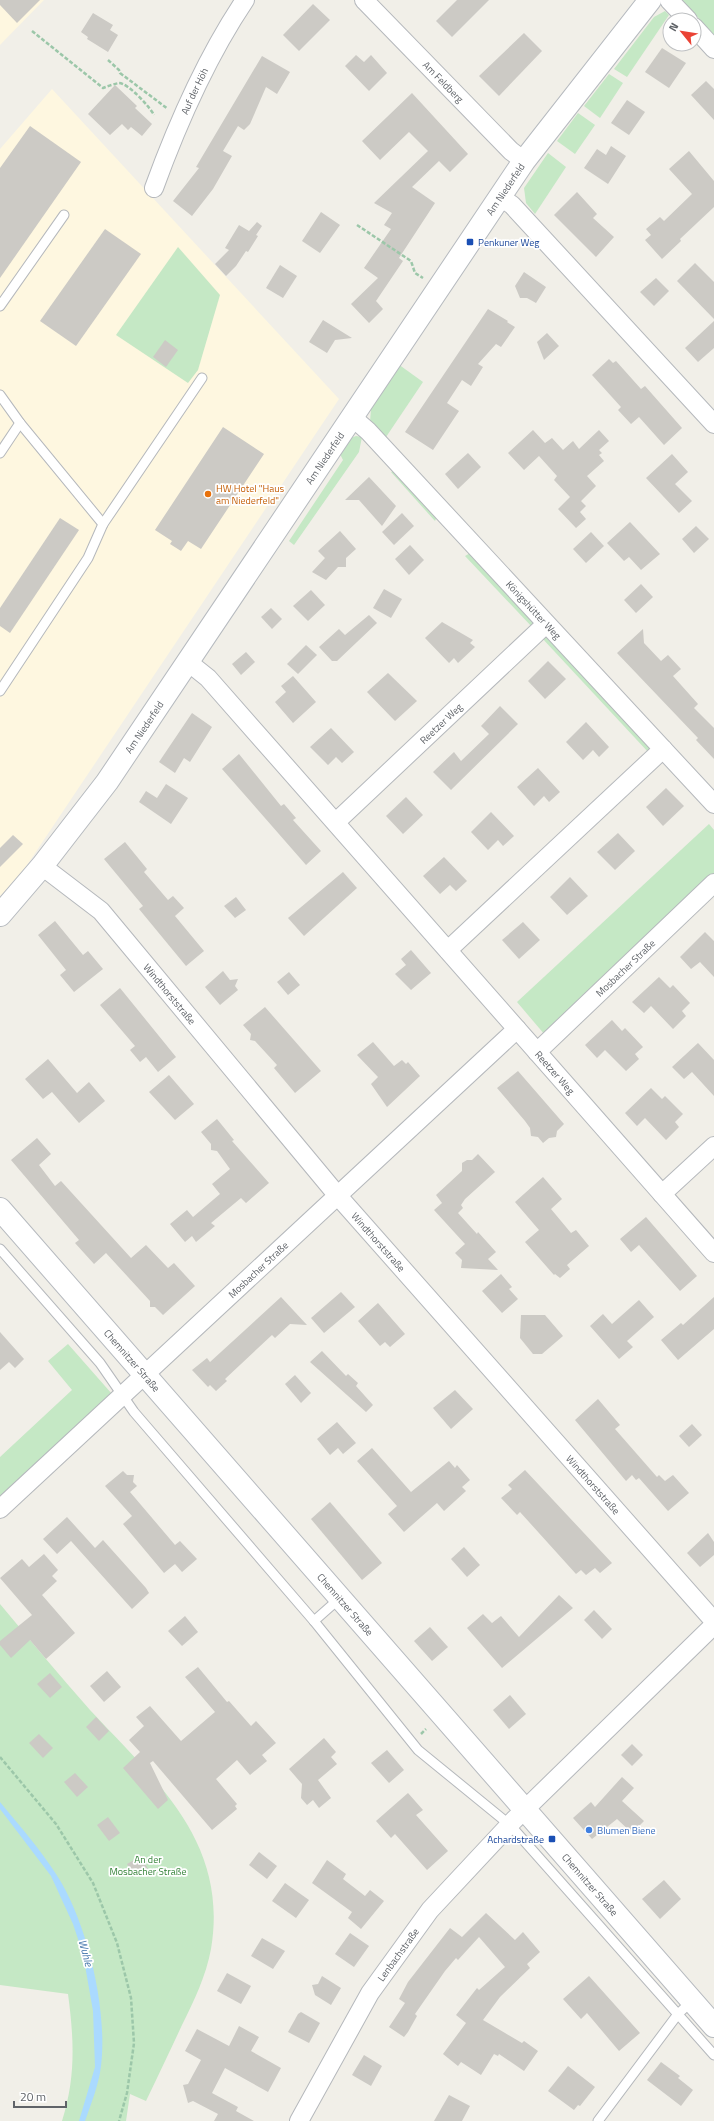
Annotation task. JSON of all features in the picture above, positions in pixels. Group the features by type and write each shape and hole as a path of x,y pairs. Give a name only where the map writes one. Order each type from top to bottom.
{"street":[{"name":"Auf der Höh","path":"154,188 181,119 210,59 245,0"},
{"name":"Am Feldberg","path":"364,0 511,151 524,161"},
{"name":"Am Niederfeld","path":"0,915 42,866 107,782 524,161 650,0"},
{"path":"669,0 680,12"},
{"path":"702,36 714,49"},
{"path":"500,197 512,205 714,424"},
{"name":"Königshütter Weg","path":"352,417 368,431 714,804"},
{"name":"Reetzer Weg","path":"336,822 546,624"},
{"name":"Reetzer Weg","path":"188,662 203,672 714,1253"},
{"path":"448,950 663,749"},
{"name":"Windthorststraße","path":"42,866 101,911 338,1196 714,1621"},
{"name":"Mosbacher Straße","path":"536,1052 714,883"},
{"name":"Mosbacher Straße","path":"0,1510 517,1029"},
{"path":"662,1194 714,1146"},
{"name":"Chemnitzer Straße","path":"0,1208 526,1809 685,2007 714,2026"},
{"path":"526,1809 714,1625"},
{"name":"Lenbachstraße","path":"299,2121 366,1999 397,1953 430,1910 526,1809"}],"lane":[{"path":"0,306 64,215"},
{"path":"0,691 88,558 103,524 202,378"},
{"path":"0,395 20,423 103,524"},
{"path":"0,453 20,423"},
{"name":"Chemnitzer Straße","path":"0,1249 100,1363 151,1433 314,1621 418,1750 510,1825 685,2007 714,2055"},
{"path":"314,1621 340,1598"},
{"path":"598,2121 685,2007"}],"path":[{"path":"32,31 103,88 119,83 125,85 151,108 154,115"},
{"path":"108,60 119,70 120,73 181,119"},
{"path":"357,225 411,261 415,273 439,288"},
{"path":"0,1757 56,1824 93,1883 117,1942 131,1998 134,2043 127,2093 119,2121"}],"shaded area":[{"path":"0,0 44,0 0,45"},
{"path":"52,89 339,399 17,880 0,896 0,149"}],"green space":[{"path":"682,0 714,0 714,35 702,22 702,12 693,12"},
{"path":"662,13 662,25 627,77 614,69 654,17"},
{"path":"609,74 623,83 600,118 584,106"},
{"path":"578,113 595,125 575,154 557,141"},
{"path":"548,153 566,167 535,214 526,203 524,188"},
{"path":"178,247 220,295 198,370 188,383 116,335"},
{"path":"398,364 423,382 384,440 370,422 371,409"},
{"path":"356,436 362,437 359,452 294,545 289,541 343,460 340,454 351,438"},
{"path":"398,470 438,514 435,521 391,472"},
{"path":"472,552 534,618 532,627 465,556"},
{"path":"549,636 651,745 649,753 541,637"},
{"path":"709,824 714,830 714,875 545,1035 517,1002"},
{"path":"68,1344 112,1394 0,1499 0,1457 72,1390 48,1361"},
{"name":"An der Mosbacher Straße","path":"0,1604 78,1697 139,1762 162,1789 182,1816 198,1845 209,1876 214,1911 211,1949 203,1979 146,2101 130,2094 126,2121 62,2121 67,2105 72,2073 72,2027 68,1994 0,1985"}],"water":[{"name":"Wuhle","path":"0,1802 43,1855 67,1893 86,1940 93,1966 101,2019 101,2066 85,2121 79,2121 95,2067 93,2011 83,1954 73,1924 51,1876 0,1809"}],"building":[{"path":"0,0 40,0 17,23 0,5"},
{"path":"457,0 489,0 452,37 436,21"},
{"path":"313,4 330,20 299,51 283,35"},
{"path":"93,13 113,25 110,30 118,35 108,52 87,39 88,37 81,32"},
{"path":"524,33 542,51 499,96 479,76"},
{"path":"662,48 662,52 668,52 686,63 669,88 645,72"},
{"path":"356,55 364,62 371,55 387,73 369,91 345,66"},
{"path":"262,56 290,72 277,94 266,87 250,124 244,130 238,126 223,151 232,156 213,189 192,216 173,201 199,168 196,167"},
{"path":"706,81 714,89 714,120 691,95"},
{"path":"115,85 137,106 135,108 152,124 142,136 131,127 128,130 122,124 110,135 88,114"},
{"path":"412,93 468,154 450,172 439,161 412,187 435,203 399,258 403,261 376,301 383,309 369,323 351,304 378,278 364,268 391,229 384,225 392,213 374,203 428,151 409,132 380,160 362,141"},
{"path":"627,100 645,112 629,135 611,123"},
{"path":"30,126 81,162 0,278 0,168"},
{"path":"611,146 626,156 608,184 584,168 597,149 606,155"},
{"path":"689,151 714,181 714,207 680,239 681,241 662,259 645,240 651,235 646,229 660,217 664,221 692,194 669,169"},
{"path":"577,192 597,214 593,218 614,237 596,257 554,215"},
{"path":"321,212 340,225 320,253 302,241"},
{"path":"257,222 262,226 256,235 258,236 248,252 246,251 236,266 226,276 215,264 229,250 225,248 239,225 249,231"},
{"path":"105,229 141,254 76,346 40,321"},
{"path":"695,263 714,282 714,319 677,281"},
{"path":"280,265 297,276 283,298 266,288"},
{"path":"524,272 546,287 536,303 527,298 520,298 515,286"},
{"path":"656,278 669,291 654,306 640,292"},
{"path":"488,309 515,327 501,347 496,344 478,364 483,367 471,386 462,380 447,403 459,411 433,450 405,432"},
{"path":"323,320 352,338 335,340 327,353 309,342"},
{"path":"714,321 714,348 698,362 685,348"},
{"path":"547,333 559,346 544,360 537,342"},
{"path":"165,340 178,350 166,367 153,357"},
{"path":"609,359 613,363 616,361 641,389 645,386 682,428 664,445 639,417 631,424 618,410 621,407 592,375"},
{"name":"HW Hotel \"Haus am Niederfeld\"","path":"223,427 264,454 201,549 188,541 181,551 170,544 172,541 155,530"},
{"path":"533,430 545,443 552,438 563,450 573,441 579,449 599,430 609,441 599,450 602,453 599,455 604,461 587,476 596,486 581,501 586,506 580,512 586,519 576,528 558,509 570,497 554,480 557,476 539,456 524,470 508,453"},
{"path":"468,453 481,467 458,489 445,474"},
{"path":"672,454 688,472 675,484 692,501 679,513 646,478"},
{"path":"369,477 396,506 382,526 359,500 345,500"},
{"path":"402,513 414,526 394,545 382,532"},
{"path":"60,518 79,530 10,633 0,626 0,608"},
{"path":"630,522 660,554 641,570 629,557 624,561 607,543"},
{"path":"696,526 709,539 694,553 682,539"},
{"path":"340,531 356,549 346,558 346,567 338,567 326,580 312,572 325,558 318,551"},
{"path":"591,532 604,546 586,563 573,549"},
{"path":"410,545 424,560 409,575 395,559"},
{"path":"641,584 653,597 636,613 624,600"},
{"path":"384,589 402,599 391,618 373,608"},
{"path":"311,590 325,605 308,621 293,606"},
{"path":"271,608 282,619 272,629 261,617"},
{"path":"369,615 377,623 337,661 332,661 319,647 339,629 345,635"},
{"path":"442,622 473,640 470,643 475,647 458,663 454,658 449,663 425,638"},
{"path":"643,629 644,643 661,661 668,655 681,669 673,676 698,704 694,708 714,728 714,759 696,740 698,738 617,653"},
{"path":"306,645 317,655 298,674 287,664"},
{"path":"246,652 255,662 241,675 232,664"},
{"path":"548,661 566,679 545,699 528,681"},
{"path":"388,673 417,701 395,721 367,692"},
{"path":"293,676 316,702 293,723 275,702 286,692 281,686"},
{"path":"500,706 518,724 451,790 433,772 454,752 461,761 489,734 481,726"},
{"path":"192,713 212,727 190,762 184,758 175,773 159,762"},
{"path":"586,722 609,747 599,757 593,750 583,760 566,742"},
{"path":"331,728 354,752 342,763 336,757 328,765 310,747"},
{"path":"239,754 281,806 284,804 296,818 293,820 321,851 306,865 222,769"},
{"path":"538,768 560,792 549,802 544,796 534,806 517,787"},
{"path":"166,784 188,798 171,824 139,802 146,791 157,798"},
{"path":"666,788 684,806 663,826 646,807"},
{"path":"406,797 423,815 403,834 386,816"},
{"path":"491,812 514,836 503,846 498,840 488,850 471,832"},
{"path":"618,833 635,851 615,870 597,852"},
{"path":"13,835 23,844 0,867 0,848"},
{"path":"125,842 147,869 144,872 168,900 173,896 184,908 175,916 204,951 186,966 139,909 143,906 104,859"},
{"path":"444,857 467,881 456,891 450,885 440,894 423,876"},
{"path":"343,872 357,888 304,936 288,918"},
{"path":"570,877 588,896 567,915 550,897"},
{"path":"236,897 246,910 235,918 224,906"},
{"path":"55,921 83,955 88,951 103,969 74,992 60,975 66,970 38,935"},
{"path":"523,922 540,940 519,959 502,940"},
{"path":"705,932 714,941 714,977 700,962 691,969 680,957"},
{"path":"411,950 431,973 411,990 395,974 406,965 401,959"},
{"path":"223,971 230,980 238,979 235,986 238,990 220,1005 205,987"},
{"path":"289,972 300,985 288,995 277,982"},
{"path":"659,977 670,988 673,985 690,1003 682,1011 686,1016 673,1029 651,1006 644,1013 632,1002"},
{"path":"120,988 176,1057 158,1072 146,1057 140,1062 130,1050 135,1046 100,1005"},
{"path":"265,1007 321,1071 295,1093 274,1068 277,1065 255,1041 250,1040 251,1034 243,1025"},
{"path":"612,1020 622,1031 625,1028 643,1047 635,1054 639,1059 626,1071 605,1050 597,1058 585,1045"},
{"path":"373,1042 394,1066 402,1060 406,1064 408,1062 420,1076 387,1107 371,1084 378,1077 357,1055"},
{"path":"698,1043 714,1060 714,1096 692,1072 684,1079 672,1067"},
{"path":"48,1059 77,1093 89,1082 105,1101 79,1123 52,1092 43,1099 25,1079"},
{"path":"518,1071 564,1124 557,1131 556,1137 549,1138 543,1143 538,1137 531,1136 530,1128 497,1088"},
{"path":"169,1075 194,1104 175,1120 149,1092"},
{"path":"651,1088 662,1099 665,1096 683,1114 675,1122 679,1127 666,1140 645,1118 637,1126 625,1113"},
{"path":"217,1119 234,1140 232,1141 269,1183 246,1203 241,1198 211,1223 215,1226 196,1242 192,1236 185,1242 170,1224 187,1210 193,1217 220,1194 212,1184 230,1169 217,1151 211,1150 211,1144 201,1132"},
{"path":"37,1138 51,1154 39,1165 55,1186 61,1181 131,1258 146,1245 168,1268 174,1263 195,1286 163,1315 155,1307 150,1307 150,1301 106,1253 94,1264 75,1243 79,1240 11,1160"},
{"path":"478,1154 495,1172 465,1199 461,1205 463,1208 458,1213 496,1252 488,1259 498,1270 461,1268 462,1260 455,1253 465,1244 434,1210 442,1203 436,1195 462,1171 462,1163 467,1160 472,1160"},
{"path":"543,1177 562,1199 551,1209 571,1233 576,1230 589,1246 567,1265 570,1269 560,1278 555,1274 554,1275 525,1242 539,1230 515,1202"},
{"path":"646,1217 697,1276 680,1291 639,1245 631,1252 620,1239"},
{"path":"501,1274 512,1287 509,1289 518,1299 502,1313 482,1291"},
{"path":"341,1292 355,1307 324,1333 311,1318"},
{"path":"281,1297 307,1325 290,1324 275,1338 272,1335 225,1379 227,1381 216,1391 210,1385 208,1387 192,1370 207,1358 210,1362"},
{"path":"714,1297 714,1329 678,1360 661,1340 681,1323 683,1325"},
{"path":"639,1300 654,1317 627,1341 633,1347 619,1359 590,1326 603,1314 612,1324"},
{"path":"378,1303 405,1334 390,1347 385,1342 380,1346 358,1321"},
{"path":"521,1315 545,1315 563,1336 542,1354 533,1354 520,1338"},
{"path":"0,1332 24,1359 15,1368 9,1362 0,1370"},
{"path":"322,1351 346,1376 348,1374 358,1383 356,1386 373,1405 366,1412 310,1362"},
{"path":"295,1375 311,1393 301,1403 285,1384"},
{"path":"455,1390 473,1409 451,1429 433,1408"},
{"path":"598,1399 620,1425 615,1429 657,1477 659,1475 665,1481 673,1475 689,1493 668,1511 639,1478 636,1480 632,1475 626,1481 575,1420"},
{"path":"337,1422 356,1443 343,1454 338,1448 330,1455 317,1439"},
{"path":"692,1424 702,1435 689,1447 679,1436"},
{"path":"372,1448 411,1492 449,1461 455,1468 457,1465 470,1480 462,1487 466,1491 444,1511 437,1503 404,1532 388,1514 397,1506 357,1461"},
{"path":"525,1470 612,1563 600,1573 595,1568 586,1575 581,1570 576,1574 520,1512 517,1515 501,1498 512,1489 508,1485"},
{"path":"123,1471 127,1475 134,1475 133,1482 137,1486 130,1492 175,1545 180,1541 197,1559 182,1572 175,1564 164,1573 123,1524 132,1516 105,1486"},
{"path":"330,1502 382,1563 362,1580 311,1519"},
{"path":"67,1517 95,1548 103,1540 146,1588 149,1593 132,1609 71,1541 57,1554 43,1539"},
{"path":"708,1533 714,1542 714,1555 700,1567 687,1553"},
{"path":"464,1547 480,1565 467,1577 451,1559"},
{"path":"44,1554 58,1570 52,1576 57,1581 42,1595 75,1633 46,1659 30,1640 11,1658 0,1645 0,1641 32,1615 0,1578 22,1559 29,1567"},
{"path":"559,1595 573,1608 502,1668 467,1628 483,1614 492,1623 501,1616 519,1637"},
{"path":"594,1610 612,1629 602,1639 584,1620"},
{"path":"185,1616 198,1632 182,1646 168,1631"},
{"path":"430,1627 448,1647 432,1661 414,1641"},
{"path":"198,1667 227,1702 229,1701 251,1726 256,1721 276,1743 262,1755 267,1761 250,1775 237,1760 216,1779 237,1804 235,1806 237,1809 212,1830 153,1761 150,1763 168,1800 158,1809 123,1768 140,1752 129,1740 144,1726 136,1717 150,1706 181,1741 215,1712 185,1677"},
{"path":"107,1671 121,1687 104,1702 90,1686"},
{"path":"50,1673 62,1687 50,1698 37,1684"},
{"path":"510,1695 526,1714 509,1729 493,1710"},
{"path":"96,1717 109,1731 99,1741 86,1727"},
{"path":"39,1734 53,1748 43,1758 29,1743"},
{"path":"324,1738 336,1752 331,1757 337,1764 318,1780 331,1798 319,1808 313,1800 307,1805 301,1798 302,1784 289,1769"},
{"path":"632,1744 643,1755 632,1766 621,1755"},
{"path":"387,1750 404,1770 389,1783 371,1763"},
{"path":"75,1773 88,1787 77,1797 64,1782"},
{"path":"622,1777 634,1788 622,1801 644,1821 632,1833 617,1819 592,1839 573,1818 591,1802 595,1807"},
{"path":"408,1793 423,1810 416,1815 448,1851 427,1870 395,1834 391,1838 376,1821"},
{"path":"108,1817 120,1833 109,1841 97,1825"},
{"path":"259,1852 277,1866 267,1879 249,1865"},
{"path":"141,1856 148,1869 134,1876 127,1864"},
{"path":"327,1860 346,1874 343,1879 365,1896 370,1890 384,1901 361,1929 348,1918 352,1912 312,1883"},
{"path":"664,1880 681,1899 660,1919 642,1899"},
{"path":"285,1883 309,1900 296,1918 272,1901"},
{"path":"486,1913 515,1940 523,1932 540,1952 527,1964 530,1968 500,1997 483,2020 522,2043 524,2041 538,2051 524,2071 499,2054 498,2056 494,2054 481,2075 461,2062 458,2066 443,2054 466,2023 456,2015 477,1988 479,1990 505,1967 479,1937 458,1960 456,1958 445,1971 415,2014 417,2016 404,2037 389,2027 405,2003 399,1999 408,1982 450,1928 462,1937"},
{"path":"350,1933 369,1946 354,1967 335,1954"},
{"path":"262,1938 285,1951 273,1969 251,1956"},
{"path":"227,1973 251,1986 241,2004 217,1991"},
{"path":"322,1976 341,1988 331,2005 315,1995 312,1985 318,1984"},
{"path":"589,1976 640,2033 619,2051 587,2013 581,2019 563,1999"},
{"path":"301,2012 320,2023 309,2043 288,2032 298,2014"},
{"path":"239,2026 259,2037 251,2051 281,2068 268,2092 225,2068 212,2093 238,2107 236,2111 254,2121 214,2121 218,2114 193,2101 188,2103 183,2085 188,2084 201,2060 185,2051 197,2029 229,2046"},
{"path":"364,2055 382,2066 371,2086 352,2075"},
{"path":"661,2062 680,2076 678,2078 693,2090 681,2106 647,2080"},
{"path":"568,2066 595,2087 580,2106 578,2105 574,2110 548,2091"},
{"path":"449,2095 470,2106 462,2121 434,2121"}],"place":[{"name":"Penkuner Weg","path":"470,242"},
{"name":"HW Hotel \"Haus am Niederfeld\"","path":"208,494"},
{"name":"Blumen Biene","path":"589,1830"},
{"name":"Achardstraße","path":"552,1839"}]}
